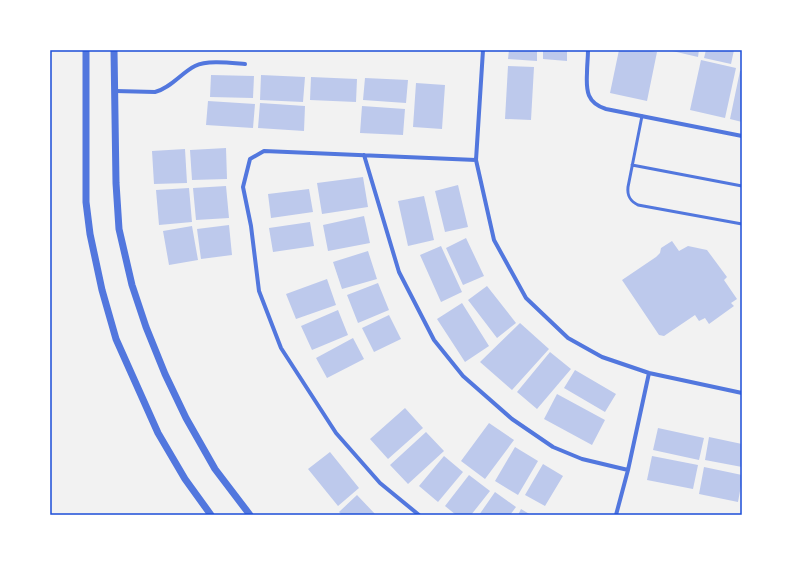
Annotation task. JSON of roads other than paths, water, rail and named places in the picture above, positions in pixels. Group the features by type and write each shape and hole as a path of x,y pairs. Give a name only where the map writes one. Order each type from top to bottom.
{"street":[{"path":"86,50 86,202 90,234 102,290 116,339 158,433 185,479 211,515"},
{"path":"114,50 116,183 119,229 132,285 144,321 165,374 186,418 215,469 250,515"},
{"path":"483,50 476,160 494,240 526,298 568,338 602,357 648,373 742,393"},
{"path":"588,50 586,87 589,97 601,107 742,136"},
{"path":"115,91 155,92 166,87 198,65 208,63 245,64"},
{"path":"419,515 380,483 336,433 281,348 259,291 251,226 243,187 250,159 264,151 476,160"},
{"path":"364,155 399,272 434,340 463,376 512,419 553,447 582,459 628,470"},
{"path":"616,515 628,470 648,373"}],"lane":[{"path":"642,116 627,191 630,200 643,206 742,224"},
{"path":"632,165 742,186"}]}
